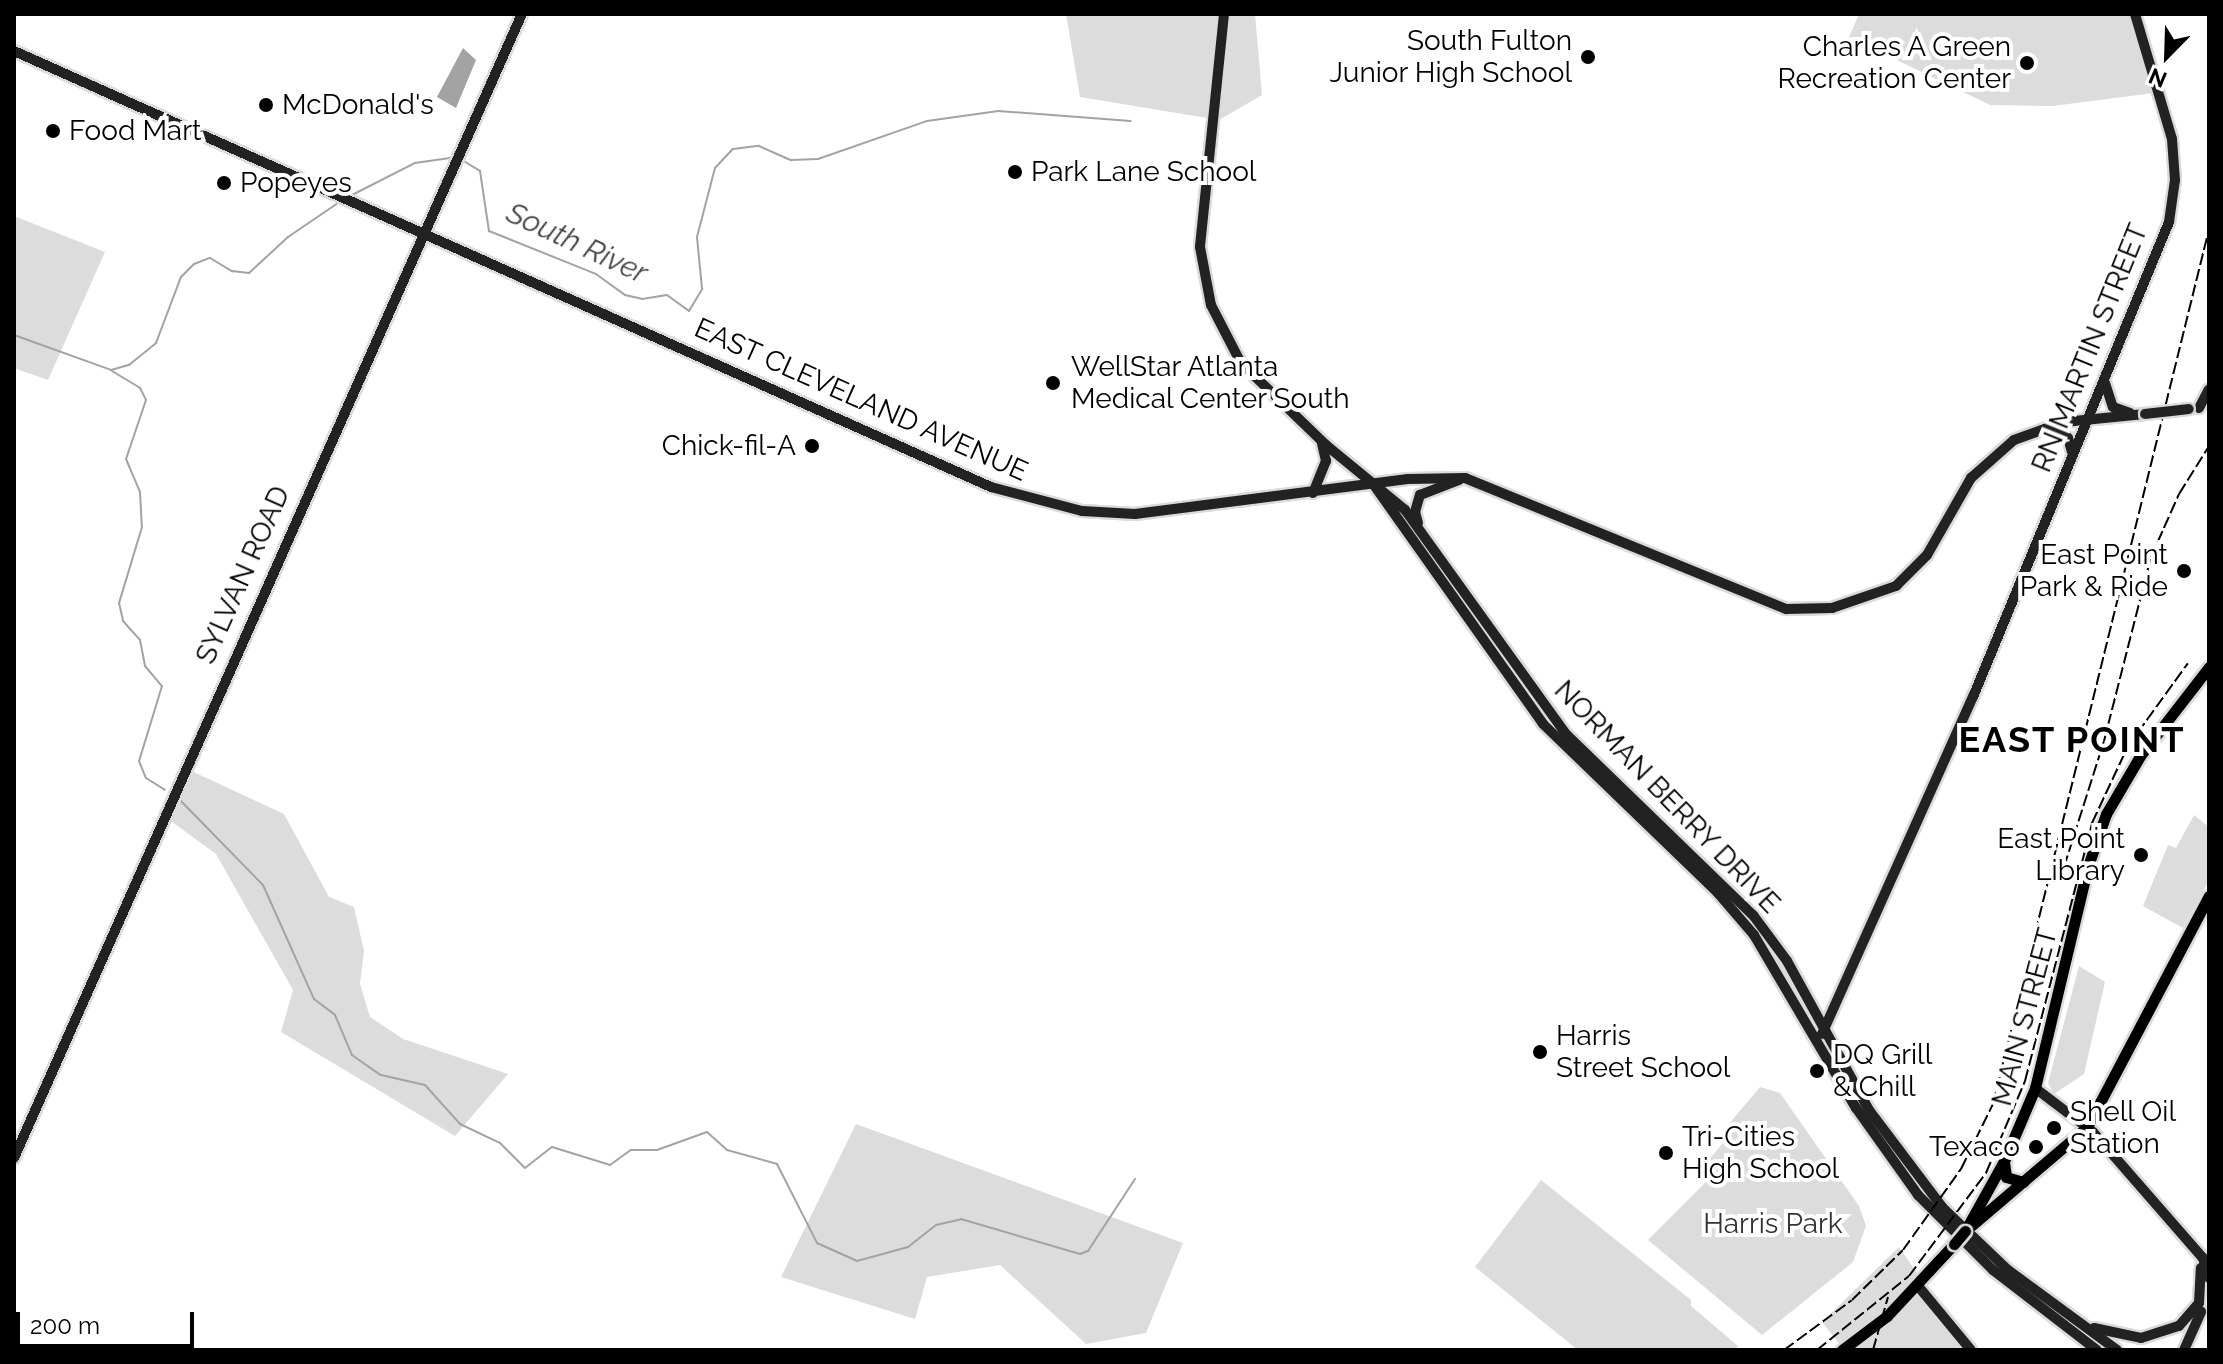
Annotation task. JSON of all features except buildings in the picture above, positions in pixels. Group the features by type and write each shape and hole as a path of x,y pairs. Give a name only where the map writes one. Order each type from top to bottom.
{"main road":[{"name":"SYLVAN ROAD","path":"14,1158 522,14"},
{"name":"NORMAN BERRY DRIVE","path":"1224,14 1200,225 1203,273 1211,305 1241,363 1321,441 1420,529 1565,733 1753,915 1787,961 1821,1035 1881,1148 1941,1222 2036,1305 2097,1350"},
{"name":"RN MARTIN STREET","path":"1821,1035 1973,690 2163,240 2174,190 2172,139 2135,14"},
{"name":"EAST CLEVELAND AVENUE","path":"14,51 1026,500 1122,515 1442,476 1465,478 1786,609 1847,606 1896,586 1927,555 1984,463 2014,440 2049,425 2199,408"},
{"path":"2104,381 2113,407 2143,414"},
{"path":"2199,408 2209,389"},
{"path":"2049,425 2068,438 2073,456"},
{"path":"1313,493 1326,461 1321,441"},
{"path":"1420,529 1415,512 1420,495 1465,478"},
{"name":"NORMAN BERRY DRIVE","path":"1374,485 1543,724 1736,913 1821,1035 1882,1131 1942,1207 2008,1270 2117,1350"},
{"name":"MAIN STREET","path":"1842,1350 1918,1286 1970,1225 2004,1161 2035,1088 2088,866 2106,814 2140,756 2209,667"},
{"path":"1970,1225 2087,1127 2209,896"},
{"path":"2035,1088 2087,1127 2199,1254 2209,1278"},
{"path":"2004,1161 2006,1177 2023,1182"},
{"path":"2081,1323 2132,1338 2179,1326 2202,1295 2199,1254"},
{"path":"1918,1286 1971,1350"},
{"path":"2184,1350 2209,1291"}],"green space":[{"path":"1066,14 1255,14 1262,95 1219,120 1080,97"},
{"name":"Charles A Green Recreation Center","path":"1859,14 2137,14 2161,92 2053,106 1990,105 1849,37"},
{"path":"14,216 105,252 48,380 14,368"},
{"path":"185,768 284,814 329,897 354,907 364,951 360,984 370,1017 403,1039 508,1074 455,1136 281,1032 293,990 216,854 164,816"},
{"path":"2194,815 2209,827 2209,881 2183,928 2143,906 2168,845 2176,848"},
{"path":"2079,966 2105,982 2084,1074 2054,1094 2048,1083"},
{"name":"Harris Park","path":"1760,1087 1780,1093 1859,1206 1866,1226 1853,1262 1762,1335 1648,1240 1705,1183 1696,1175 1723,1143 1717,1138"},
{"path":"856,1124 1183,1243 1146,1333 1086,1344 1000,1265 927,1277 915,1319 781,1277"},
{"name":"Harris Park","path":"1541,1180 1691,1300 1691,1306 1738,1346 1735,1350 1578,1350 1475,1267"},
{"path":"1899,1247 1971,1350 1844,1350 1822,1322"}],"shaded area":[{"path":"463,48 476,60 456,108 437,97"}],"waterway":[{"name":"South River","path":"462,160 480,171 489,231 596,274 625,295 642,299 667,295 689,311 702,289 697,237 715,168 733,149 759,146 791,160 818,159 927,121 998,111 1131,121"},
{"name":"South River","path":"350,196 415,163 452,158"},
{"name":"South River","path":"14,335 111,370 129,365 156,343 181,277 194,264 210,258 232,271 249,273 288,237 341,201"},
{"path":"112,371 140,388 146,400 126,459 140,492 142,527 119,603 123,621 140,640 145,666 162,686 139,761 146,778 165,790"},
{"path":"179,799 263,885 314,999 335,1015 352,1055 381,1075 425,1085 460,1124 500,1143 525,1168 552,1147 610,1165 631,1150 657,1150 707,1132 727,1150 777,1164 817,1243 857,1261 908,1247 936,1225 961,1219 1080,1254 1088,1251 1135,1179"}],"railway":[{"path":"1784,1350 1852,1300 1903,1250 1961,1169 1993,1104 2209,229"},
{"path":"2064,867 2104,741 2151,557 2179,494 2209,446"},
{"path":"1817,1350 1909,1276 1986,1173 2025,1081 2092,823 2128,746 2188,663"},
{"path":"1873,1350 1888,1297"}],"place":[{"name":"South Fulton Junior High School","path":"1588,57"},
{"name":"Charles A Green Recreation Center","path":"2027,63"},
{"name":"McDonald's","path":"266,105"},
{"name":"Food Mart","path":"53,131"},
{"name":"Park Lane School","path":"1015,172"},
{"name":"Popeyes","path":"224,183"},
{"name":"WellStar Atlanta Medical Center South","path":"1053,383"},
{"name":"Chick-fil-A","path":"812,446"},
{"name":"East Point Park & Ride","path":"2184,571"},
{"name":"East Point Library","path":"2141,855"},
{"name":"Harris Street School","path":"1540,1052"},
{"name":"DQ Grill & Chill","path":"1817,1071"},
{"name":"Shell Oil Station","path":"2054,1128"},
{"name":"Texaco","path":"2036,1147"},
{"name":"Tri-Cities High School","path":"1666,1153"}],"district":[{"name":"EAST POINT","path":"2072,740"}]}
